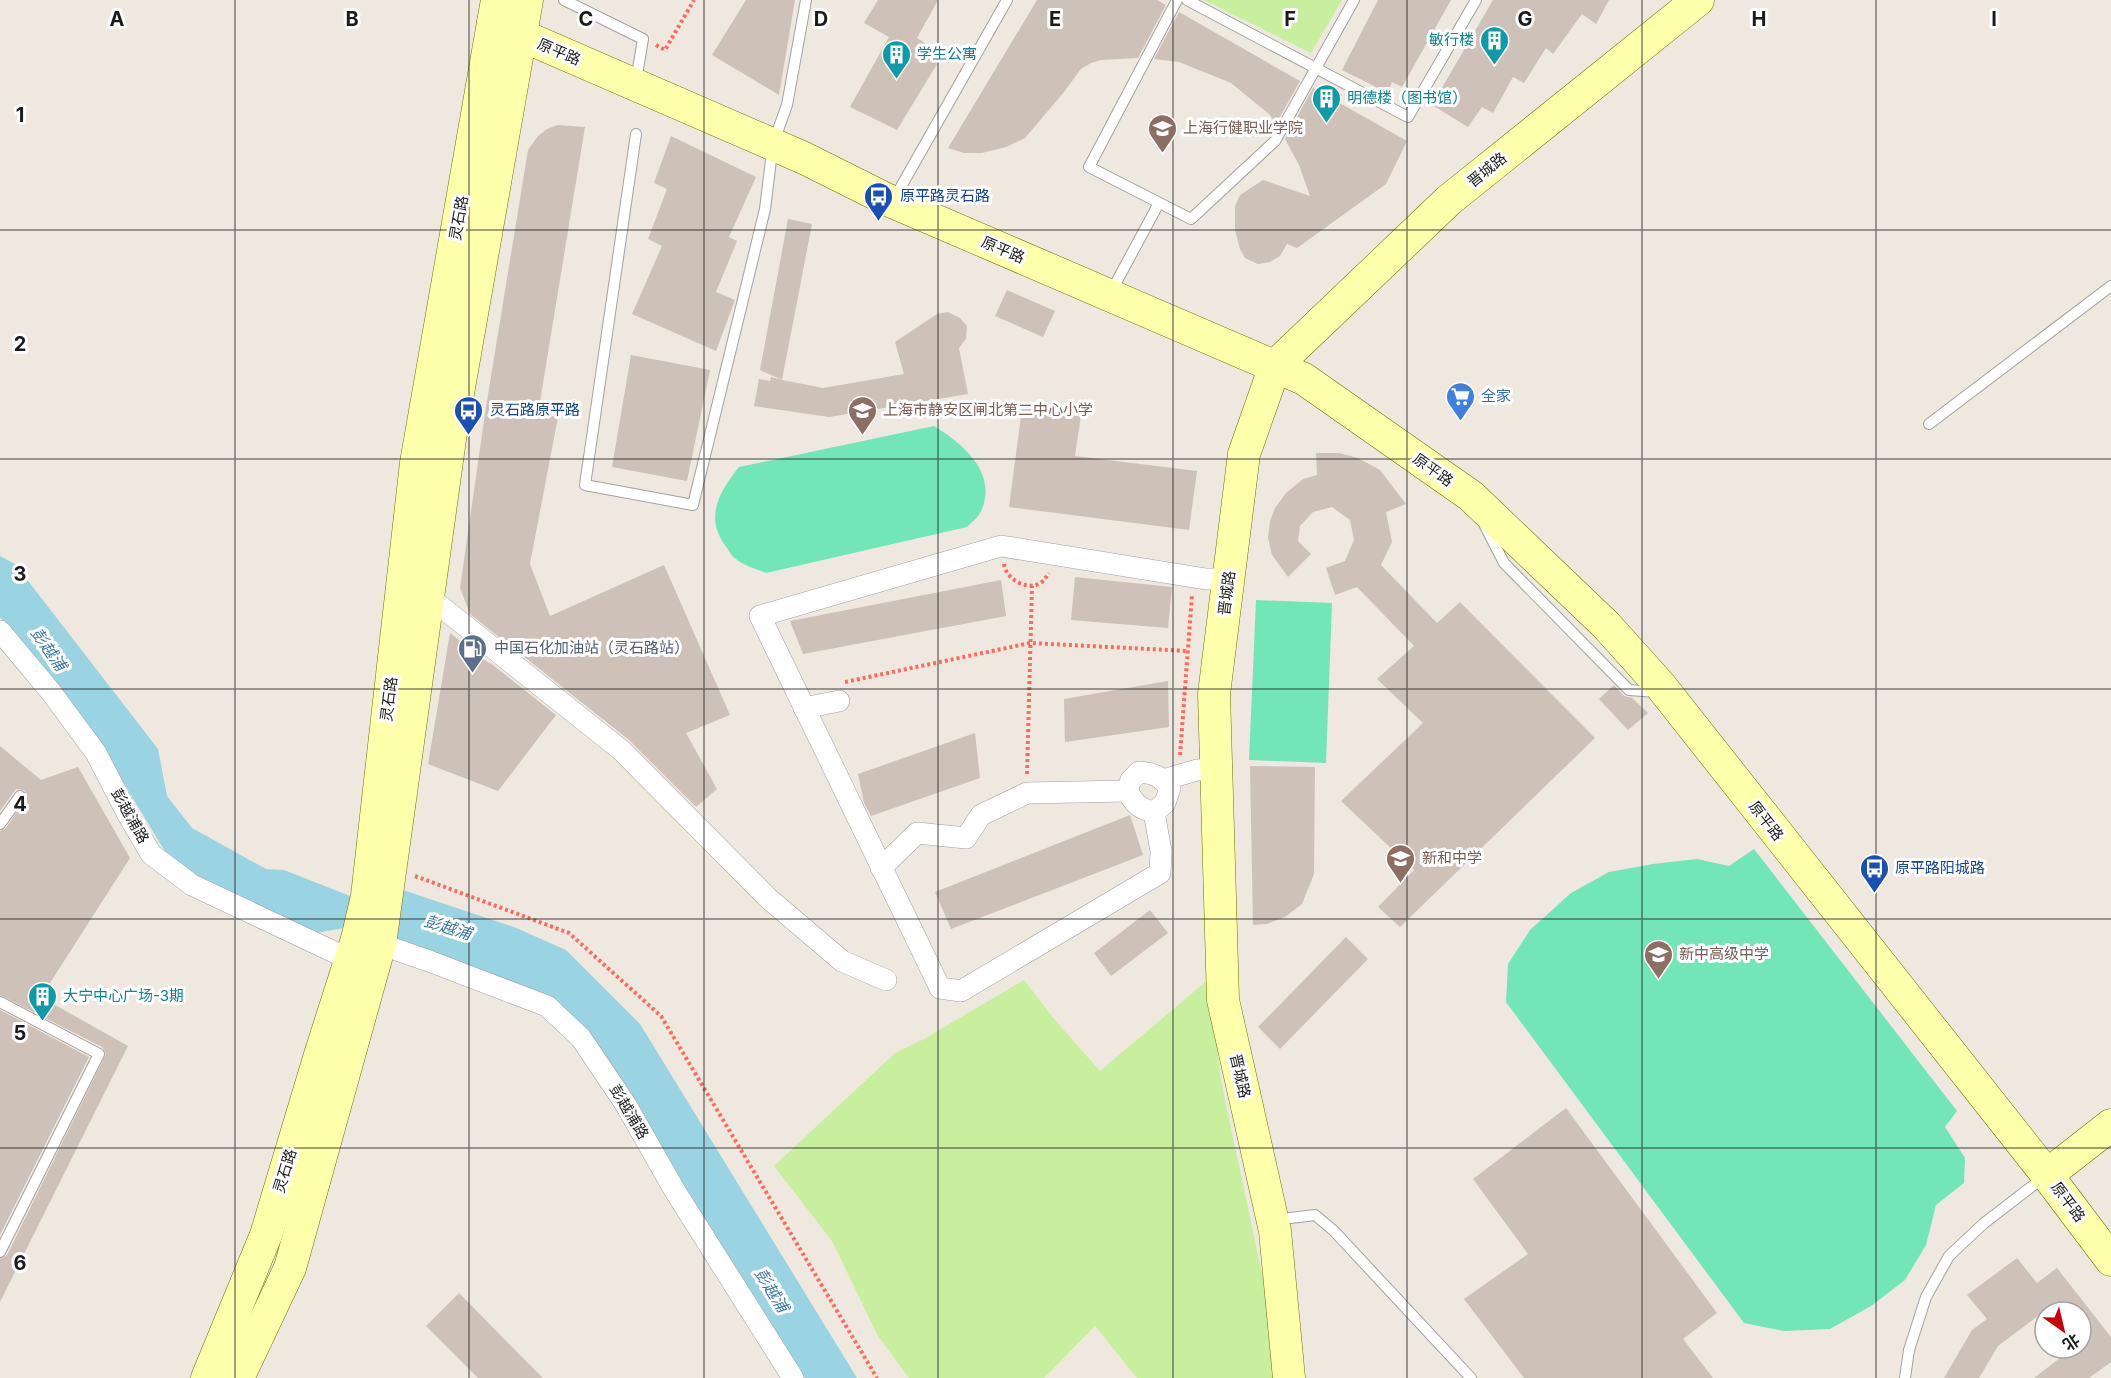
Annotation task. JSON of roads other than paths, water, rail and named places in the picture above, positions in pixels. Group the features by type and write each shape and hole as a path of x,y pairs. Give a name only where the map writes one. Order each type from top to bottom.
{"street":[{"name":"灵石路","path":"380,871 416,463 503,20 527,0"},
{"name":"晋城路","path":"1289,1378 1273,1220 1223,1000 1214,694 1244,454 1275,366 1449,200 1698,0"},
{"name":"灵石路","path":"238,1378 290,1268 366,950 367,896 380,871 429,597 503,20"},
{"name":"原平路","path":"503,20 635,85 804,158 892,202 1304,379 1471,496 1606,625 1666,693 2047,1175 2111,1260"},
{"path":"1154,812 1161,851 1160,873 962,991 940,988 760,616 1001,546 1066,565 1228,579"},
{"path":"429,597 621,750 769,899 842,960 886,980"},
{"name":"彭越浦路","path":"0,631 96,753 151,854 192,885 366,950 429,961 547,1006 581,1038 626,1104 675,1191 793,1378"},
{"path":"804,708 841,692"},
{"path":"1127,791 1131,780 1139,772 1171,778 1197,770 1216,769"},
{"path":"1127,791 1142,810 1154,812 1165,803 1171,778"},
{"path":"882,868 917,833 966,838 981,815 1027,793 1127,791"},
{"name":"灵石路","path":"207,1378 266,1235 320,1055 366,950"},
{"path":"2047,1175 2111,1125"}],"lane":[{"path":"564,0 644,39 635,85"},
{"path":"636,134 585,485 693,505 765,209 773,144 788,105 806,0"},
{"path":"892,202 1007,0"},
{"path":"1177,0 1089,167 1191,219 1275,141 1354,0"},
{"path":"1187,0 1408,117 1476,0"},
{"path":"1109,295 1159,202"},
{"path":"1929,424 2111,286"},
{"path":"0,824 21,796"},
{"path":"0,1002 99,1053 0,1252"},
{"path":"1905,1378 1909,1350 1926,1297 1949,1256 1983,1224 2047,1175"},
{"path":"1273,1220 1315,1215 1335,1231 1471,1378"}],"water":[{"name":"彭越浦","path":"0,556 15,564 158,749 167,796 192,828 266,869 284,870 350,896 403,890 514,927 566,950 640,1024 857,1378 805,1378 581,1038 547,1006 343,928 311,934 172,863 106,754 0,617"}],"place":[{"name":"敏行楼","path":"1495,66"},
{"name":"学生公寓","path":"896,80"},
{"name":"明德楼（图书馆）","path":"1326,124"},
{"name":"上海行健职业学院","path":"1162,154"},
{"name":"原平路灵石路","path":"879,222"},
{"name":"全家","path":"1460,422"},
{"name":"灵石路原平路","path":"469,436"},
{"name":"上海市静安区闸北第二中心小学","path":"862,436"},
{"name":"中国石化加油站（灵石路站）","path":"473,674"},
{"name":"新和中学","path":"1401,884"},
{"name":"原平路阳城路","path":"1874,894"},
{"name":"新中高级中学","path":"1658,980"},
{"name":"大宁中心广场-3期","path":"42,1022"}]}
